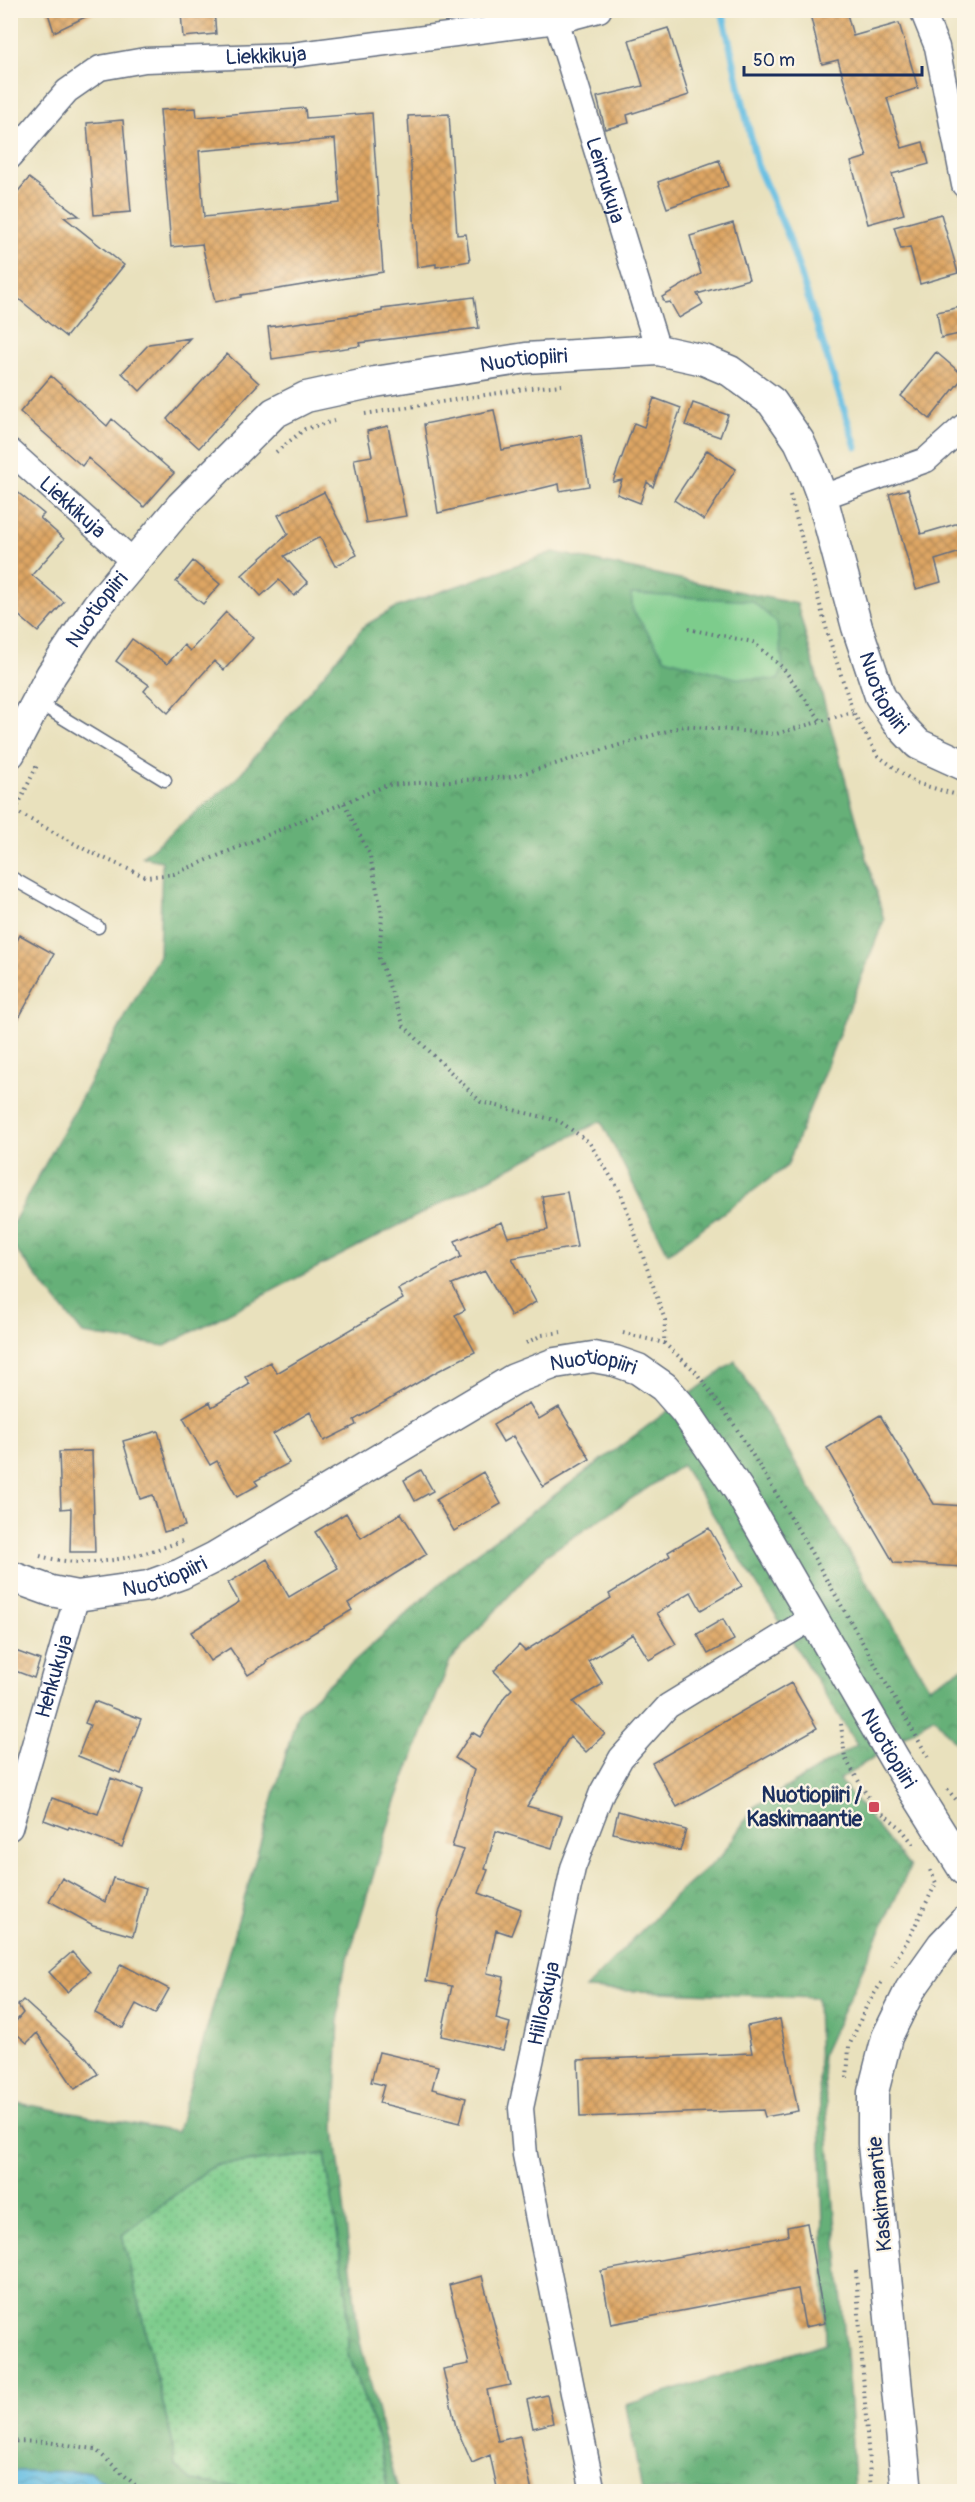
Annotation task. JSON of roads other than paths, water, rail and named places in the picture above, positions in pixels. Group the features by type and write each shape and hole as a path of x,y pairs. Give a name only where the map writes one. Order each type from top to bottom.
{"street":[{"name":"Liekkikuja","path":"10,157 67,91 100,68 145,60 292,55 599,10"},
{"path":"922,10 937,47 964,185"},
{"name":"Leimukuja","path":"555,16 658,350"},
{"name":"Nuotiopiiri","path":"10,753 51,675 97,606 181,506 274,413 306,397 375,382 526,358 658,350 704,360 730,371 772,402 799,441 822,497 857,627 880,696 897,722 918,744 964,765"},
{"path":"822,497 926,460 964,426"},
{"name":"Liekkikuja","path":"10,451 120,546 134,562"},
{"name":"Nuotiopiiri","path":"10,1576 51,1591 77,1596 148,1586 181,1574 234,1545 514,1379 555,1363 593,1357 615,1361 638,1369 664,1387 685,1411 738,1489 901,1770 964,1870"},
{"name":"Hehkukuja","path":"10,1828 77,1596"},
{"name":"Hiilloskuja","path":"593,2492 525,2155 521,2108 573,1868 602,1792 621,1758 668,1706 812,1618"},
{"name":"Kaskimaantie","path":"907,2492 873,2144 873,2092 887,2037 910,1990 942,1945 964,1922"}],"lane":[{"path":"37,702 165,780"},
{"path":"10,877 99,927"}],"water":[{"path":"11,2472 90,2472 117,2491 11,2491"}],"waterway":[{"path":"722,10 757,165 788,235 856,447"}],"place":[{"name":"Nuotiopiiri / Kaskimaantie","path":"874,1807"}]}
